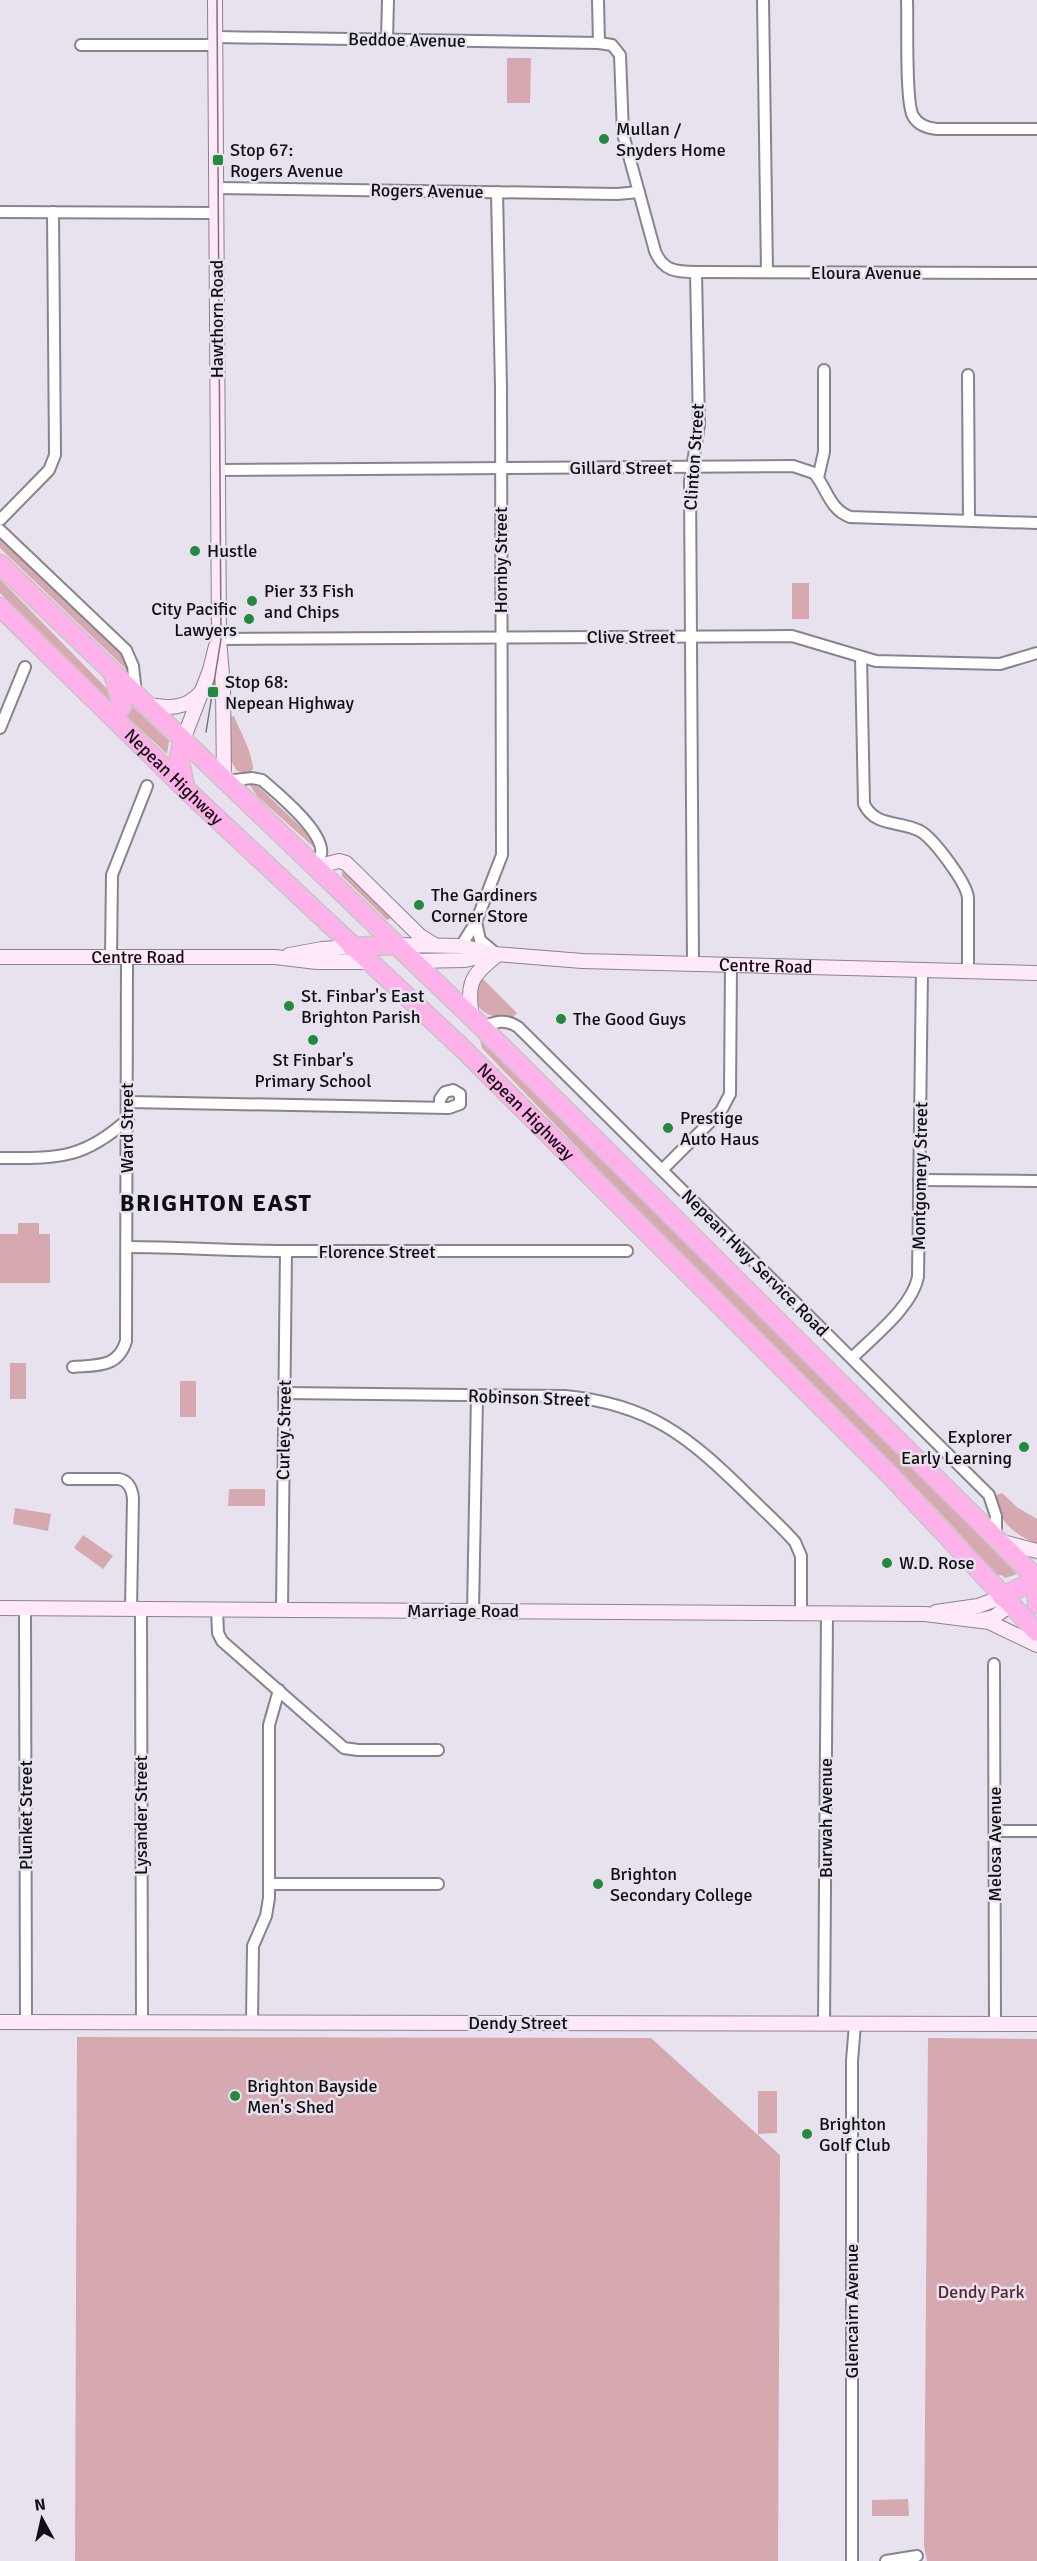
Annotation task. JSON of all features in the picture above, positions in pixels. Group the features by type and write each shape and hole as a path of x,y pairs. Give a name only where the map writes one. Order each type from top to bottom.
{"highway":[{"name":"Nepean Highway","path":"0,564 477,1023 1037,1579"},
{"name":"Nepean Highway","path":"0,607 184,787 461,1047 888,1473 1037,1632"},
{"path":"109,714 119,710 122,706 114,674"},
{"path":"183,740 179,757 184,787"},
{"name":"Centre Road","path":"352,947 395,945"},
{"name":"Centre Road","path":"369,962 413,961"},
{"path":"461,1047 477,1023"},
{"path":"1006,1601 1037,1579"},
{"path":"1037,1579 1037,1604"}],"main road":[{"name":"Hawthorn Road","path":"215,0 219,639 223,687 225,780"},
{"name":"Hawthorn Road","path":"183,740 203,691 219,639"},
{"path":"142,701 176,708 194,700 203,691"},
{"path":"314,866 339,861 346,863 420,936 435,945"},
{"name":"Centre Road","path":"395,945 461,946 499,954 582,961 1037,973"},
{"name":"Centre Road","path":"275,957 317,949 352,947"},
{"path":"477,1023 469,994 471,981 476,972 499,954"},
{"name":"Centre Road","path":"413,961 465,960 499,954"},
{"name":"Centre Road","path":"0,957 275,957 317,962 369,962"},
{"path":"998,1539 1037,1551"},
{"path":"973,1620 990,1619 1006,1601"},
{"name":"Marriage Road","path":"925,1614 1006,1601"},
{"name":"Marriage Road","path":"0,1608 925,1614 993,1624 1037,1646"},
{"name":"Dendy Street","path":"0,2022 1037,2024"}],"street":[{"path":"387,40 388,0"},
{"path":"598,0 599,43 612,45 620,55 622,127 655,251 661,263 673,271 696,272"},
{"path":"763,0 767,272"},
{"path":"907,0 909,103 916,120 926,127 936,129 1037,129"},
{"name":"Beddoe Avenue","path":"81,45 215,41 387,40 599,43"},
{"name":"Rogers Avenue","path":"216,188 639,192"},
{"name":"Hornby Street","path":"461,946 476,922 502,855 497,192"},
{"path":"0,212 216,213"},
{"path":"0,520 49,470 55,455 53,212"},
{"name":"Eloura Avenue","path":"696,272 1037,273"},
{"name":"Clinton Street","path":"693,964 690,482 699,425 696,272"},
{"path":"824,370 825,452 819,478 831,503 843,514 850,517 1037,523"},
{"path":"968,375 969,520"},
{"name":"Gillard Street","path":"218,470 793,466 807,469 819,478"},
{"path":"0,530 126,650 133,666 142,701"},
{"name":"Clive Street","path":"219,639 792,636 876,661 1000,664 1037,653"},
{"path":"861,657 864,804 871,815 878,820 924,833 934,843 966,889 968,971"},
{"path":"0,728 25,667"},
{"path":"225,780 252,778 262,780 312,828 321,847 321,855 314,866"},
{"path":"111,957 112,875 147,786"},
{"path":"476,922 484,945 499,954"},
{"name":"Ward Street","path":"74,1367 115,1360 124,1348 127,1335 127,958"},
{"path":"662,1170 722,1111 729,1094 731,964"},
{"name":"Montgomery Street","path":"852,1358 905,1305 917,1283 922,970"},
{"name":"Nepean Hwy Service Road","path":"477,1023 499,1021 518,1027 987,1493 995,1511 998,1539"},
{"path":"128,1102 196,1102 247,1106 440,1107"},
{"path":"0,1158 68,1156 88,1149 128,1119"},
{"path":"919,1180 1037,1181"},
{"name":"Florence Street","path":"127,1247 198,1247 240,1251 627,1251"},
{"name":"Curley Street","path":"282,1610 286,1251"},
{"name":"Robinson Street","path":"284,1394 565,1396 605,1402 640,1412 687,1439 721,1468 798,1546 801,1556 801,1613"},
{"path":"473,1611 477,1396"},
{"name":"Lysander Street","path":"68,1479 119,1479 127,1482 133,1498 142,2022"},
{"name":"Plunket Street","path":"25,1608 26,2022"},
{"path":"217,1609 218,1633 222,1641 344,1748 438,1750"},
{"name":"Burwah Avenue","path":"824,2024 827,1613"},
{"name":"Melosa Avenue","path":"994,1664 995,2024"},
{"path":"252,2022 253,1946 266,1916 269,1884 269,1725 279,1690"},
{"path":"995,1831 1037,1831"},
{"path":"269,1884 438,1884"},
{"name":"Glencairn Avenue","path":"851,2024 852,2561"},
{"path":"885,2561 917,2556"}],"green space":[{"path":"507,58 531,58 530,103 507,103"},
{"path":"0,535 118,648 128,661 130,673 0,548"},
{"path":"0,579 111,693 114,705 0,593"},
{"path":"792,583 809,583 809,619 792,619"},
{"path":"131,705 169,741 167,754 124,714"},
{"path":"234,716 251,756 253,769 248,773 237,771 230,759 229,717"},
{"path":"249,784 259,787 307,833 318,851 257,796"},
{"path":"342,871 357,881 393,917 387,920 342,876"},
{"path":"480,976 517,1013 512,1018 495,1017 481,1009 476,1000"},
{"path":"480,1040 899,1454 1017,1574 1005,1578 1001,1575 997,1576 913,1485 623,1195 482,1048"},
{"path":"18,1223 39,1223 39,1234 50,1234 50,1283 0,1283 0,1234 18,1234"},
{"path":"10,1363 26,1363 26,1399 10,1399"},
{"path":"180,1381 196,1381 196,1417 180,1417"},
{"path":"229,1489 265,1489 265,1506 228,1506"},
{"path":"1002,1493 1018,1508 1037,1519 1037,1544 1021,1536 1003,1520 997,1495"},
{"path":"15,1508 51,1514 48,1531 13,1524"},
{"path":"83,1535 113,1556 103,1569 74,1548"},
{"path":"77,2037 651,2038 780,2155 778,2561 75,2561"},
{"name":"Dendy Park","path":"928,2038 1037,2039 1037,2561 927,2561 924,2546"},
{"path":"758,2091 777,2091 777,2133 758,2134"},
{"path":"908,2499 909,2516 872,2516 872,2500"}],"tram line":[{"path":"206,732 221,639 217,0"}],"place":[{"name":"Mullan / Snyders Home","path":"604,139"},
{"name":"Stop 67: Rogers Avenue","path":"218,160"},
{"name":"Hustle","path":"195,551"},
{"name":"Pier 33 Fish and Chips","path":"252,601"},
{"name":"City Pacific Lawyers","path":"249,619"},
{"name":"Stop 68: Nepean Highway","path":"213,692"},
{"name":"The Gardiners Corner Store","path":"419,905"},
{"name":"St. Finbar's East Brighton Parish","path":"289,1006"},
{"name":"The Good Guys","path":"561,1019"},
{"name":"St Finbar's Primary School","path":"313,1040"},
{"name":"Prestige Auto Haus","path":"668,1128"},
{"name":"Explorer Early Learning","path":"1024,1447"},
{"name":"W.D. Rose","path":"887,1563"},
{"name":"Brighton Secondary College","path":"598,1884"},
{"name":"Brighton Bayside Men's Shed","path":"235,2096"},
{"name":"Brighton Golf Club","path":"807,2134"}],"district":[{"name":"BRIGHTON EAST","path":"216,1203"}]}
